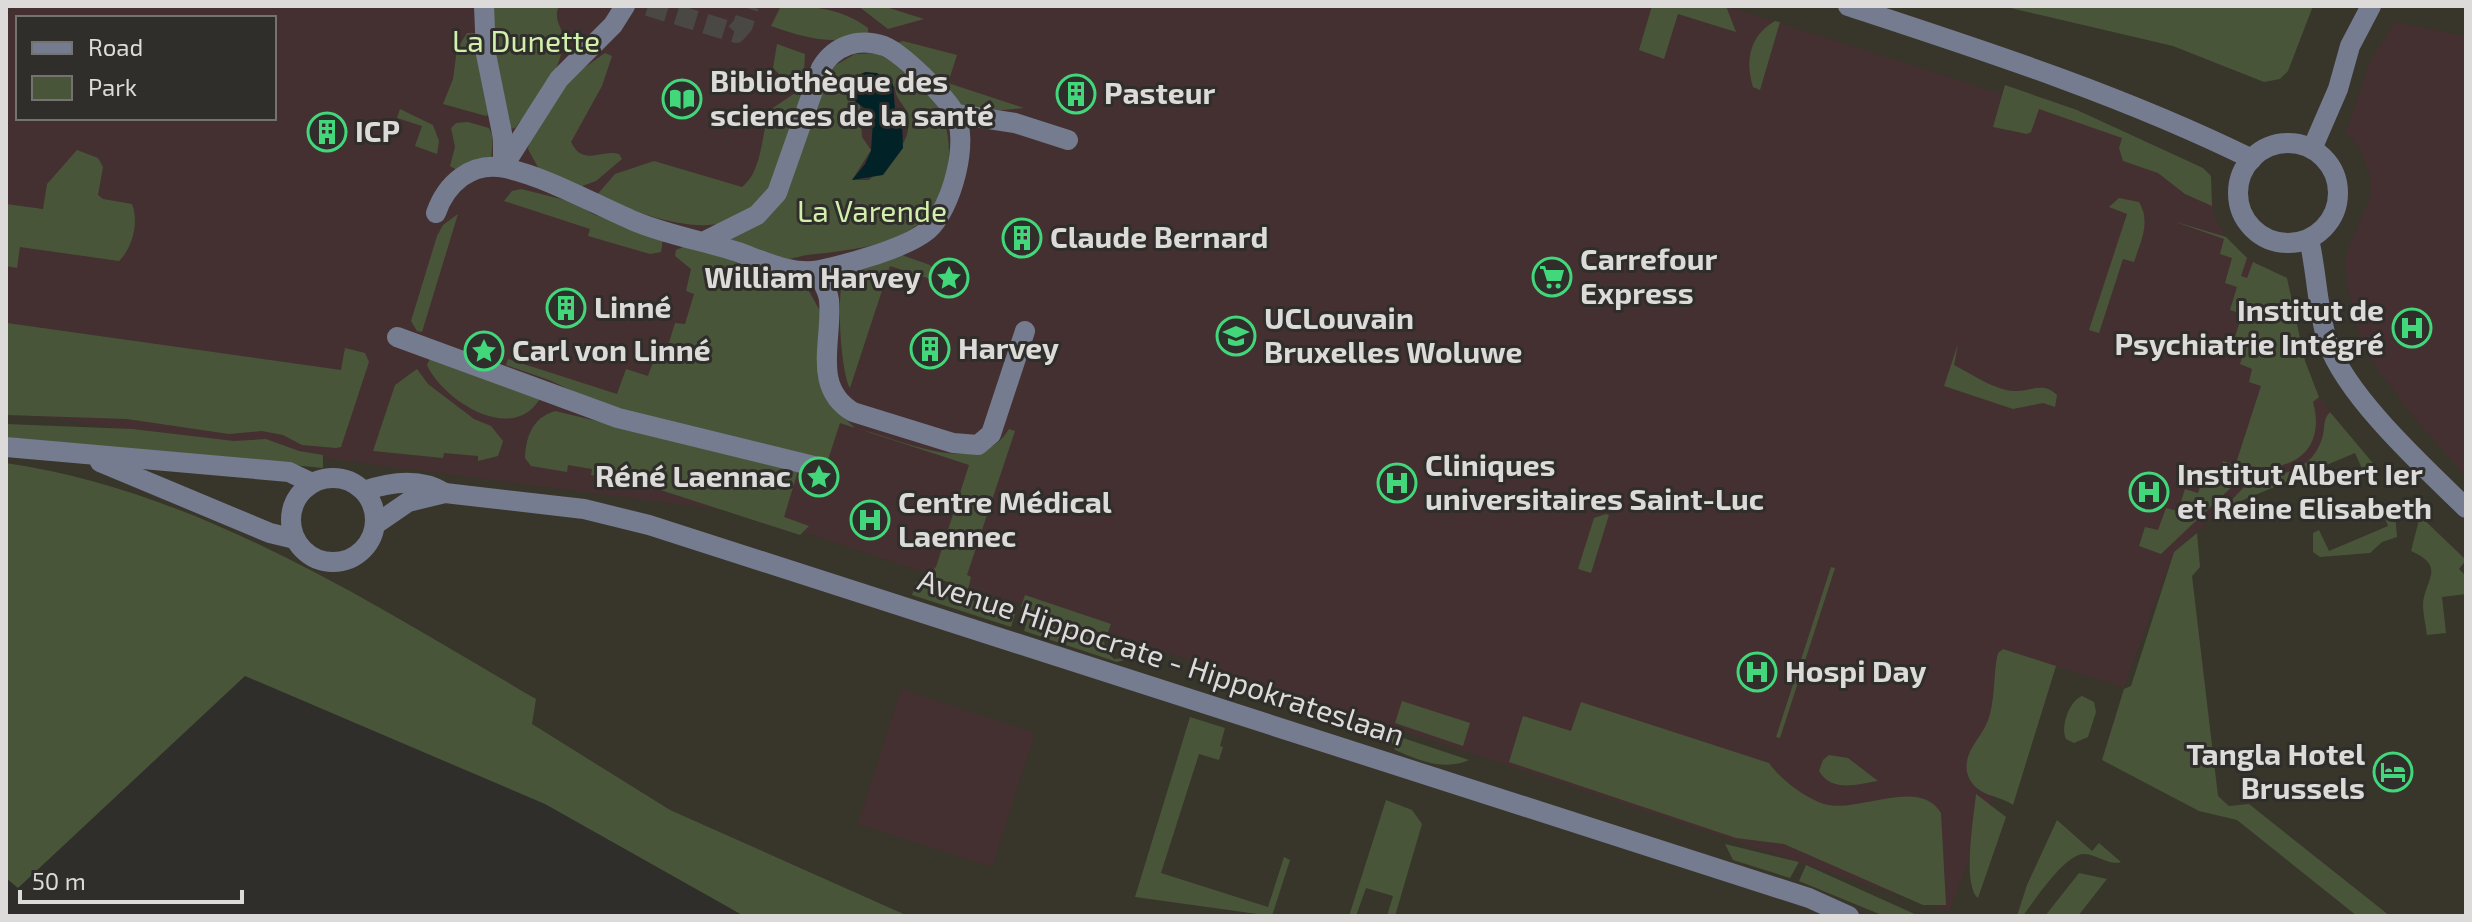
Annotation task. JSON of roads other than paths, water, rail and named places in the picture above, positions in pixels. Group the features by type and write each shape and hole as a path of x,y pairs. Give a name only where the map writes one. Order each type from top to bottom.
{"street":[{"path":"484,6 486,54 503,138 503,167"},
{"path":"503,167 559,79 613,25 625,6"},
{"path":"1848,6 1995,52 2118,100 2252,159"},
{"path":"2312,149 2338,89 2350,46 2371,6"},
{"path":"436,213 444,192 456,180 475,171 503,167 638,223 705,241 790,270 817,271 908,242 928,230 943,211 953,187 961,149 956,114 932,86 884,46 842,45 829,55 821,68 777,193 757,215 705,241"},
{"path":"956,114 1015,123 1068,140"},
{"path":"2286,143 2312,149 2334,172 2338,187 2332,218 2309,239 2292,244 2275,242 2260,235 2240,207 2238,190 2242,174 2252,159 2274,146 2286,143"},
{"path":"2309,239 2327,341 2338,364 2354,388 2423,466 2466,508"},
{"path":"817,271 829,297 826,371 830,389 840,403 853,412 953,443 978,445 991,434 1025,331"},
{"path":"397,337 618,418 822,468"},
{"name":"Avenue Hippocrate - Hippokrateslaan","path":"6,447 289,472 312,483 341,478 364,491 395,483 433,485 445,493"},
{"name":"Avenue Hippocrate - Hippokrateslaan","path":"81,455 270,533 295,539 313,558 342,562 367,546 376,524 408,502 445,493 584,509 722,547 1809,898 1849,916"},
{"path":"295,539 290,518 292,508 303,489 312,483"},
{"path":"364,491 375,512 376,524"}],"water":[{"path":"866,72 877,73 893,84 896,121 902,122 903,148 883,175 852,180 871,151 873,121 871,113 838,89 847,79"}],"tunnel":[{"path":"648,6 736,33 743,25 749,6"}],"place":[{"name":"Pasteur","path":"1076,94"},
{"name":"Bibliothèque des sciences de la santé","path":"682,99"},
{"name":"ICP","path":"327,132"},
{"name":"Claude Bernard","path":"1022,238"},
{"name":"Carrefour Express","path":"1552,277"},
{"name":"William Harvey","path":"949,278"},
{"name":"Linné","path":"566,308"},
{"name":"Institut de Psychiatrie Intégré","path":"2412,328"},
{"name":"UCLouvain Bruxelles Woluwe","path":"1236,336"},
{"name":"Harvey","path":"930,349"},
{"name":"Carl von Linné","path":"484,351"},
{"name":"Réné Laennac","path":"819,477"},
{"name":"Cliniques universitaires Saint-Luc","path":"1397,483"},
{"name":"Institut Albert Ier et Reine Elisabeth","path":"2149,492"},
{"name":"Centre Médical Laennec","path":"870,520"},
{"name":"Hospi Day","path":"1757,672"},
{"name":"Tangla Hotel Brussels","path":"2393,772"}],"park label":[{"name":"La Dunette","path":"526,42"},
{"name":"La Varende","path":"872,212"}]}
